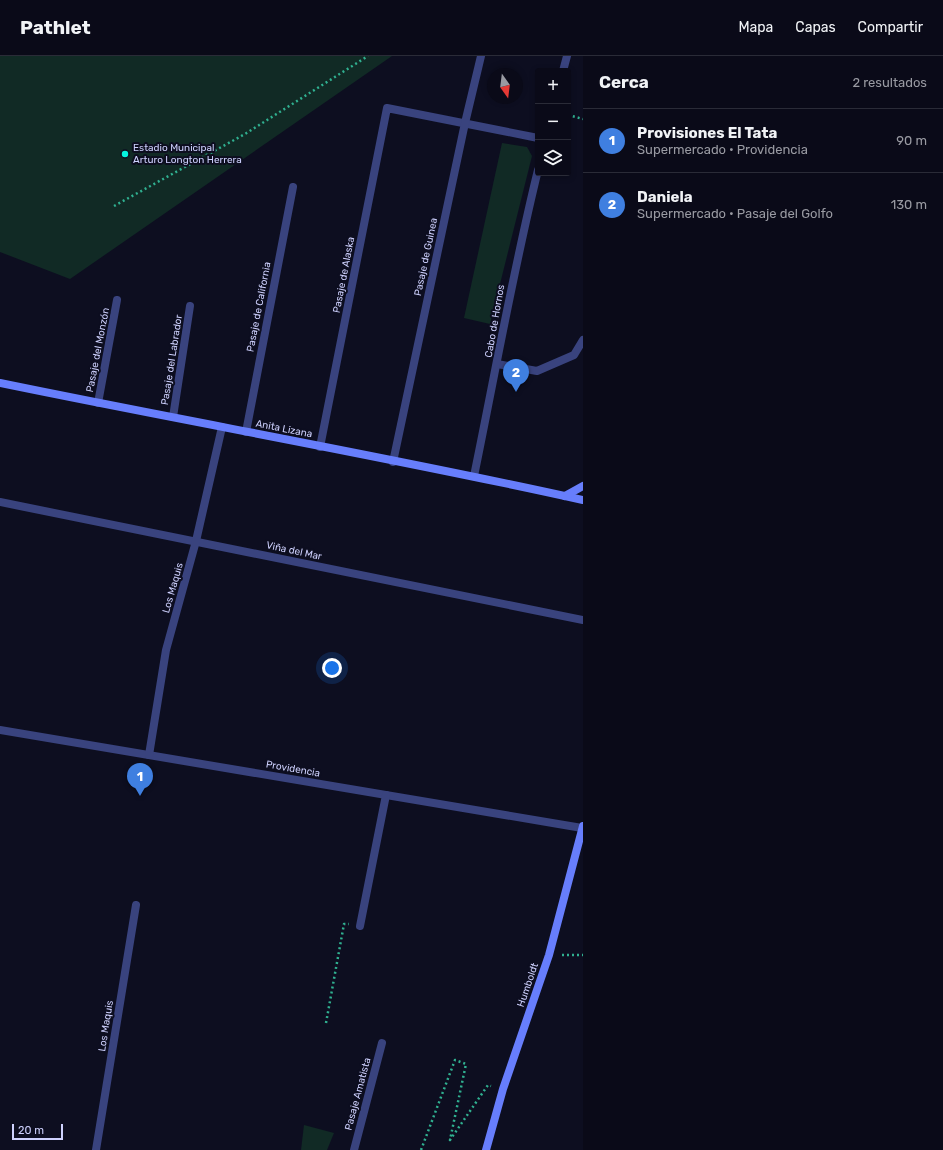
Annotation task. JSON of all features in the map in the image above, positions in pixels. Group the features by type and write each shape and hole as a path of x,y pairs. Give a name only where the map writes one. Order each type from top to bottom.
{"main road":[{"name":"Anita Lizana","path":"0,383 393,462 474,476 583,500"},
{"path":"564,496 583,486"},
{"name":"Humboldt","path":"486,1150 503,1089 549,955 583,827"}],"street":[{"name":"Pasaje de Guinea","path":"393,462 465,123 481,56"},
{"path":"564,68 567,56"},
{"name":"Pasaje de Alaska","path":"320,447 387,108 465,123"},
{"path":"465,123 535,137"},
{"name":"Cabo de Hornos","path":"474,476 518,250 536,176"},
{"name":"Pasaje de California","path":"246,432 293,187"},
{"name":"Pasaje del Monzón","path":"98,403 117,300"},
{"name":"Pasaje del Labrador","path":"173,417 190,306"},
{"path":"497,364 537,371 574,355 583,340"},
{"name":"Los Maquis","path":"149,755 166,650 196,541 222,427"},
{"name":"Viña del Mar","path":"0,502 583,620"},
{"name":"Providencia","path":"0,730 583,827"},
{"path":"360,926 386,795"},
{"name":"Los Maquis","path":"96,1150 136,905"},
{"name":"Pasaje Amatista","path":"354,1150 382,1043"}],"path":[{"path":"114,206 245,134 368,56"},
{"path":"571,116 583,118"},
{"path":"326,1023 344,924 360,926"},
{"path":"549,955 583,954"},
{"path":"421,1150 455,1060 466,1064 450,1140 488,1085 503,1089"}],"green space":[{"name":"Estadio Municipal Arturo Longton Herrera","path":"0,56 392,56 70,279 0,252"},
{"path":"502,143 527,147 532,156 490,324 464,318"},
{"path":"304,1125 334,1133 327,1150 301,1150"}],"place":[{"name":"Estadio Municipal Arturo Longton Herrera","path":"125,154"},
{"name":"Daniela","path":"516,392"},
{"name":"Provisiones El Tata","path":"140,796"}]}
